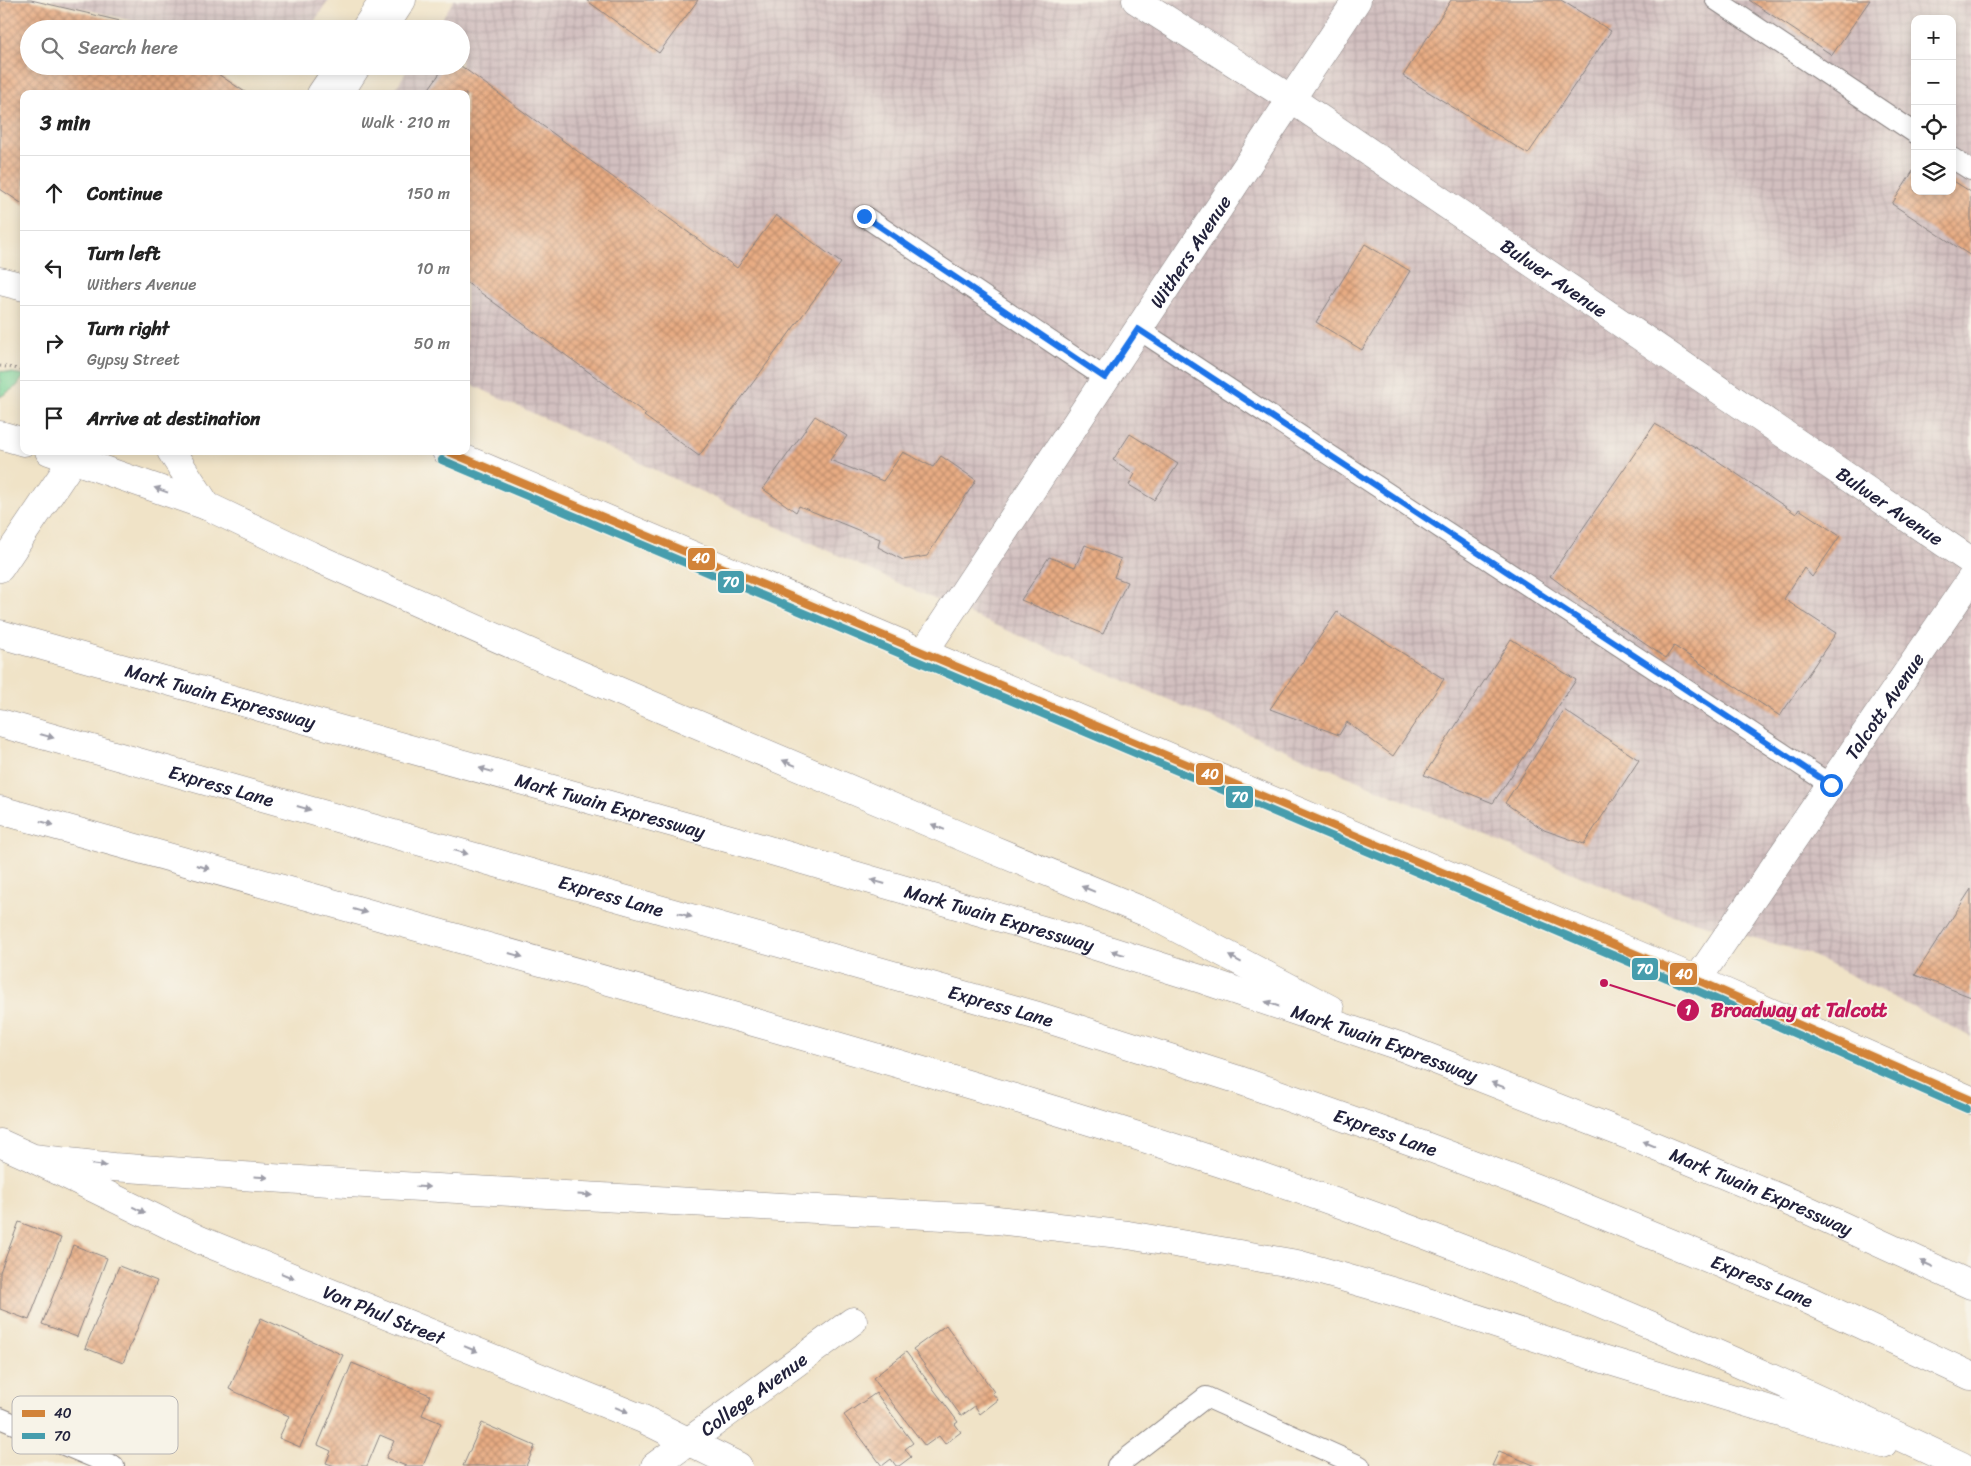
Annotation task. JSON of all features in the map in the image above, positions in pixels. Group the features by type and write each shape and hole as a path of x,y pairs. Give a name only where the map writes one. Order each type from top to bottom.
{"main road":[{"path":"371,20 384,0"},
{"path":"389,20 402,0"},
{"name":"Bulwer Avenue","path":"1136,0 1291,99 1971,561"},
{"name":"Withers Avenue","path":"924,652 1357,0"},
{"path":"324,90 334,75"},
{"path":"342,90 352,75"},
{"path":"0,281 20,287"},
{"path":"0,435 20,441"},
{"path":"0,568 26,529 66,455"},
{"path":"70,455 207,506 310,555 574,672 977,843 1150,914 1402,1047"},
{"path":"174,455 207,506"},
{"path":"456,455 1697,980 1971,1100"},
{"name":"Talcott Avenue","path":"1697,980 1971,579"},
{"name":"Mark Twain Expressway","path":"0,634 734,840 1070,938 1204,980 1402,1047 1635,1138 1799,1206 1971,1285"},
{"name":"Express Lane","path":"0,723 1029,1013 1236,1079 1425,1146 1552,1194 1802,1297 1971,1376"},
{"path":"0,810 826,1043 1088,1120 1225,1164 1351,1207 1476,1254 1602,1305 1740,1364 1962,1466"},
{"name":"Von Phul Street","path":"0,1143 200,1240 643,1419 738,1466"},
{"path":"33,1158 114,1167 329,1182 980,1218 1128,1235 1297,1264 1412,1296 1590,1355 1956,1466"},
{"name":"College Avenue","path":"655,1466 853,1321"}],"lane":[{"path":"1716,0 1911,130"},
{"path":"1956,161 1971,170"},
{"path":"864,216 1105,378"},
{"path":"1138,329 1831,785"},
{"path":"1117,1466 1206,1397 1360,1466"},
{"path":"0,1418 12,1423"},
{"path":"86,1454 114,1466"}],"path":[{"path":"0,366 20,369"}],"shaded area":[{"path":"47,0 329,0 315,20 129,20"},
{"path":"454,0 1971,0 1971,1037 1807,953 1666,913 913,590 470,384 470,90 395,90 404,75 470,75 470,20 441,20"}],"green space":[{"path":"0,371 20,374 20,382 17,386 0,397"}],"building":[{"path":"0,0 31,0 116,20 20,20 20,75 220,75 242,90 20,90 20,202 0,189"},
{"path":"586,0 698,0 659,53"},
{"path":"1451,0 1561,0 1611,31 1528,154 1403,76"},
{"path":"1749,0 1870,0 1832,55"},
{"path":"470,73 737,268 776,215 841,263 699,456 644,416 646,414 470,285 470,90 428,90 439,75 470,75"},
{"path":"1911,174 1911,195 1956,195 1956,183 1971,192 1971,256 1892,204"},
{"path":"1365,244 1410,271 1362,350 1316,322"},
{"path":"815,416 847,436 830,460 883,481 903,452 933,467 941,456 976,480 927,556 903,560 878,547 880,539 799,506 796,512 763,489"},
{"path":"1655,424 1709,455 1796,514 1799,509 1840,536 1812,577 1804,568 1784,599 1836,633 1780,716 1674,646 1666,658 1602,615 1550,576"},
{"path":"1130,434 1178,464 1154,500 1129,485 1135,474 1113,460"},
{"path":"1085,545 1121,559 1114,577 1127,582 1103,634 1021,600 1049,557 1075,567"},
{"path":"1337,612 1444,679 1393,756 1347,722 1339,735 1270,709"},
{"path":"1511,639 1576,680 1493,803 1424,775"},
{"path":"1564,710 1639,760 1584,844 1544,830 1505,803"},
{"path":"1971,889 1971,997 1915,975"},
{"path":"19,1222 61,1238 29,1320 0,1309 0,1272"},
{"path":"73,1245 107,1258 77,1337 42,1324"},
{"path":"119,1266 157,1281 123,1363 85,1348"},
{"path":"261,1318 343,1355 300,1447 279,1438 289,1416 229,1389"},
{"path":"946,1325 998,1400 980,1414 975,1406 961,1416 913,1349"},
{"path":"906,1352 958,1422 955,1424 961,1432 945,1444 939,1436 925,1446 873,1378"},
{"path":"352,1363 430,1395 422,1415 441,1423 423,1466 406,1466 386,1458 394,1441 380,1435 367,1466 335,1466 326,1463 331,1451 318,1445"},
{"path":"876,1393 913,1443 905,1449 911,1457 899,1466 896,1466 891,1459 882,1466 844,1415"},
{"path":"482,1423 535,1446 526,1466 463,1466"},
{"path":"1499,1451 1536,1466 1492,1466"}],"transit line":[{"name":"40","path":"456,455 1697,980 1971,1100"},
{"name":"70","path":"442,460 1693,989 1967,1109"}],"place":[{"name":"Broadway at Talcott","path":"1604,983"}],"route":[{"path":"864,216 1105,378 1138,329 1831,785"}]}
